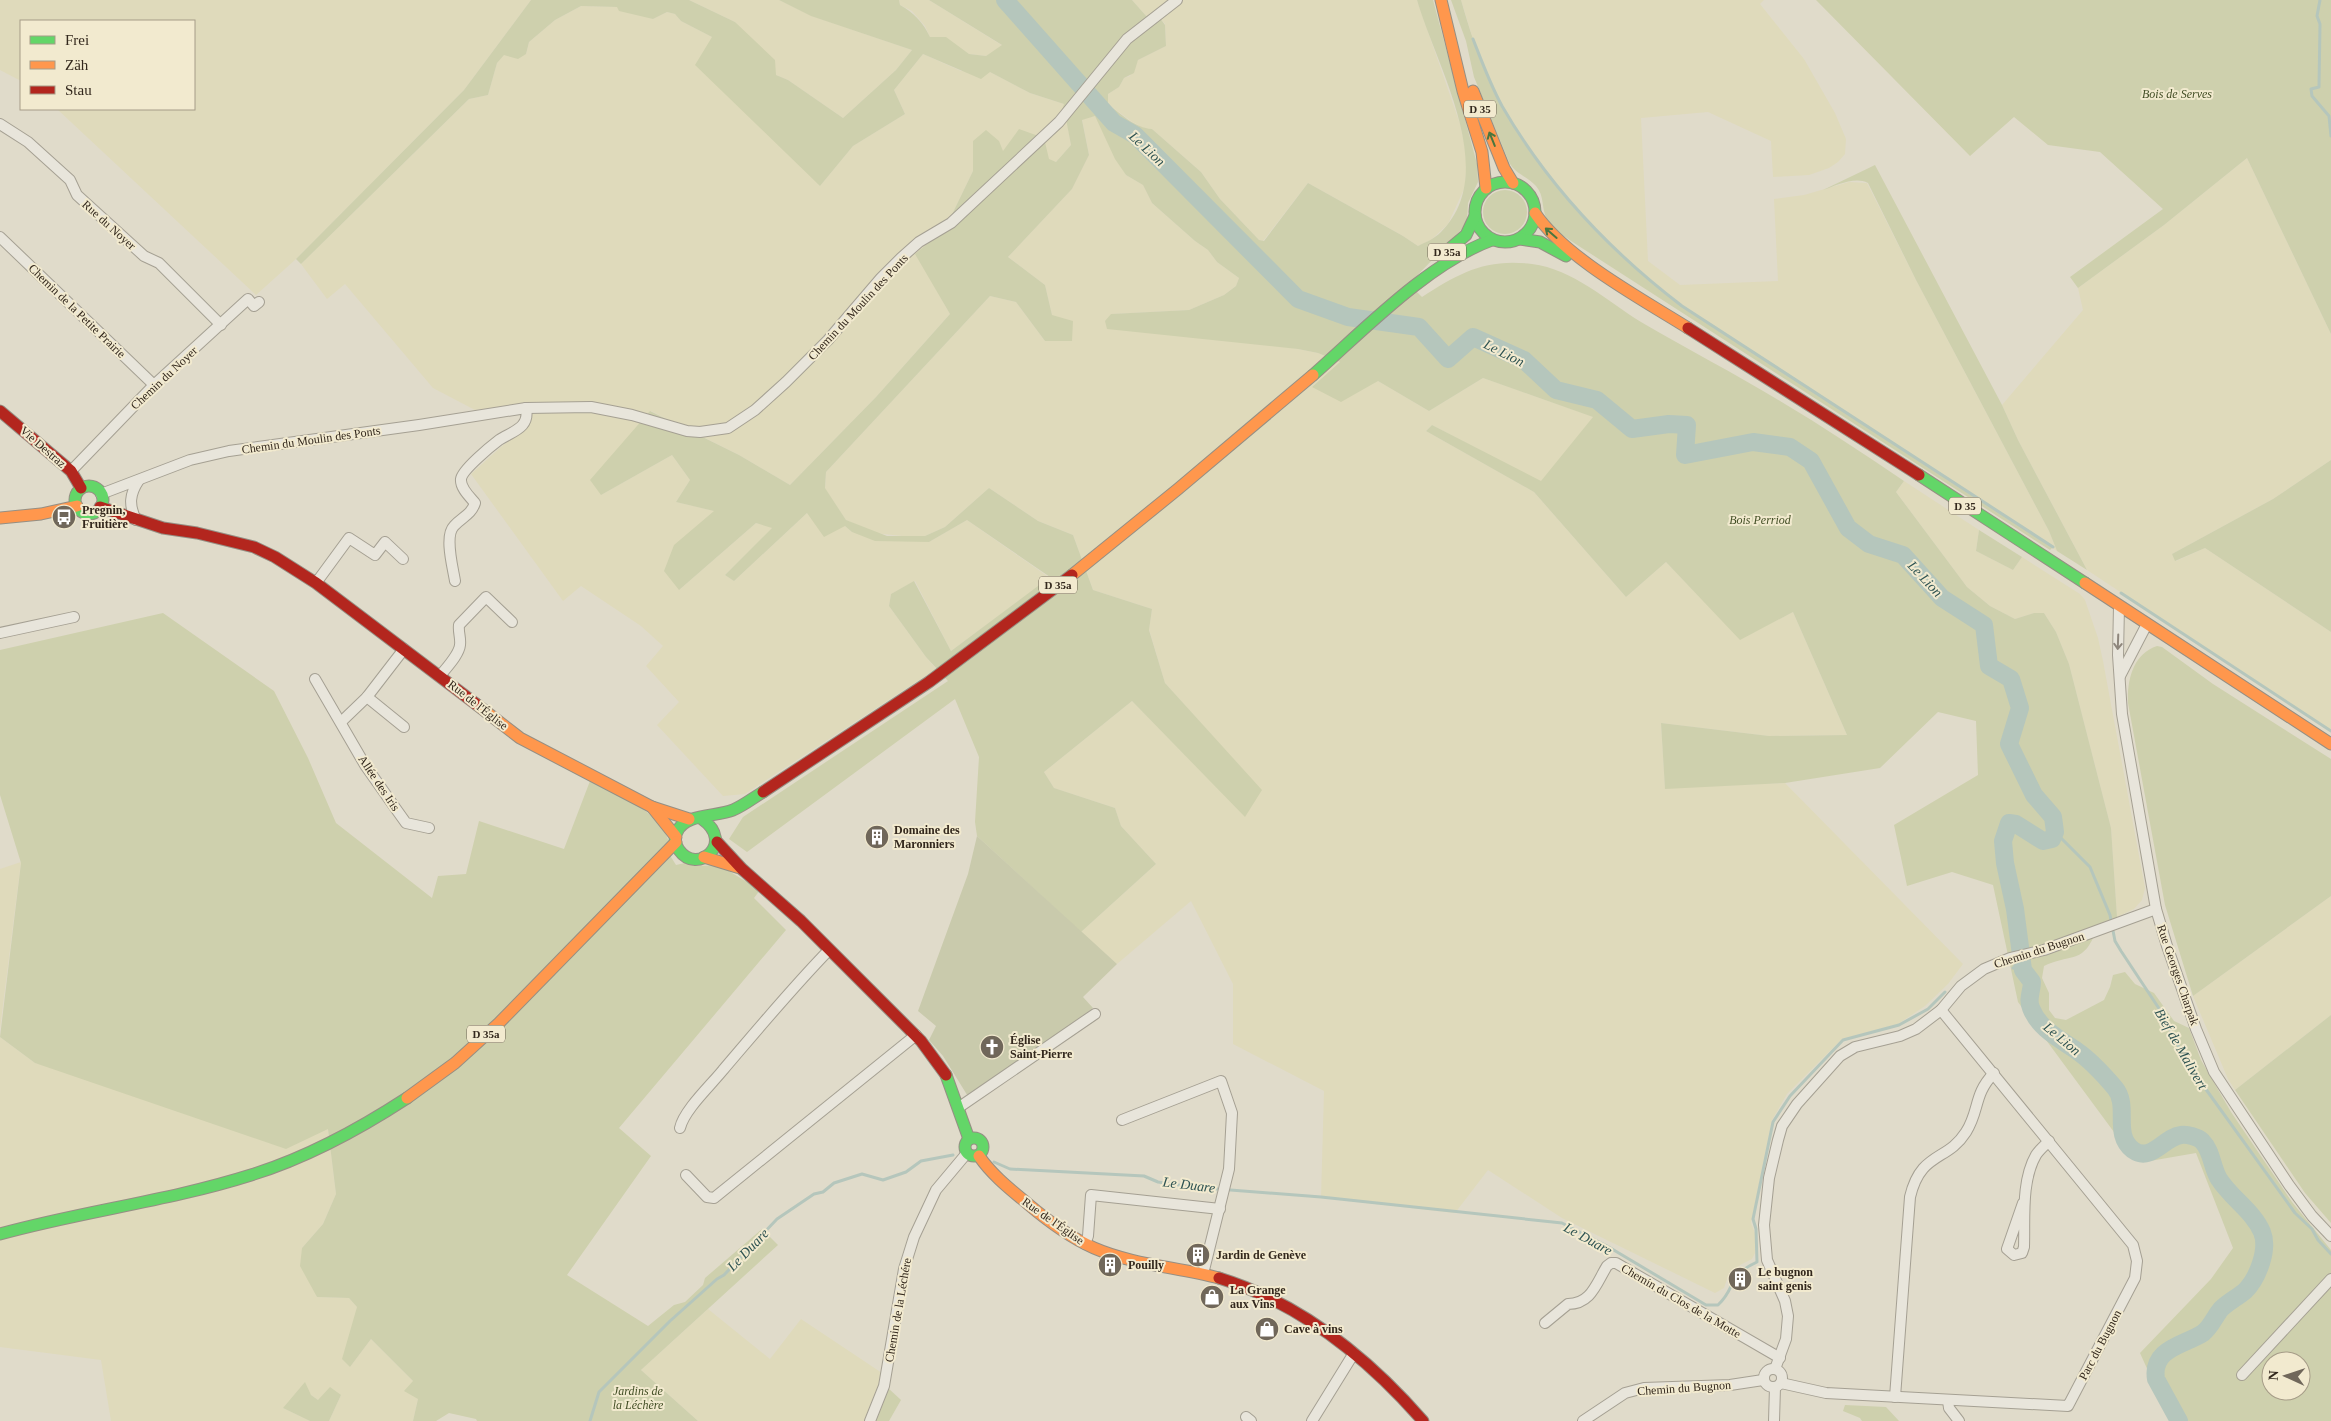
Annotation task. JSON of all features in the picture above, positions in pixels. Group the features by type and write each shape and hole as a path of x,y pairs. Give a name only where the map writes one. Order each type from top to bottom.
{"main road":[{"name":"D 35","path":"1440,0 1463,90 1482,152 1486,188"},
{"name":"D 35","path":"1450,34 1504,168 1514,183"},
{"path":"1499,182 1514,183 1524,188 1531,197 1535,213 1532,226 1520,239 1506,242 1492,240 1479,228 1475,216 1476,203 1486,188 1499,182"},
{"name":"D 35","path":"1535,213 1550,233 1578,253 1598,271"},
{"name":"D 35a","path":"1415,286 1431,266 1466,235 1475,216"},
{"name":"D 35","path":"1520,239 1540,242 1574,261 1598,271 1833,419 2331,744"},
{"name":"D 35a","path":"702,819 734,810 868,724 988,639 1139,522 1415,286 1458,255 1492,240"},
{"name":"Vie Destraz","path":"0,411 71,471 81,488"},
{"path":"93,486 102,494 100,507 90,513 81,511 77,506 76,495 81,488 93,486"},
{"path":"0,518 77,506"},
{"name":"Rue de l'Église","path":"100,507 136,520 254,547 275,557 316,583 520,738 652,807 689,819"},
{"name":"Rue de l'Église","path":"652,807 677,843"},
{"name":"D 35a","path":"716,836 734,810"},
{"path":"742,869 704,858 693,859 687,857 677,843 679,828 689,819 708,821 716,836 742,869 760,883 830,950 916,1036 935,1057 945,1073 969,1139"},
{"path":"704,858 714,848 716,836"},
{"name":"D 35a","path":"0,1234 187,1193 238,1179 319,1147 364,1124 408,1098 485,1035 677,843"},
{"name":"D 35a","path":"647,875 687,857"},
{"path":"976,1138 982,1142 983,1151 979,1156 972,1157 967,1153 965,1145 969,1139 976,1138"},
{"name":"Rue de l'Église","path":"979,1156 992,1173 1014,1193 1055,1226 1084,1244 1119,1257 1203,1274 1237,1284 1269,1299 1322,1330 1354,1353 1394,1387 1423,1421"}],"street":[{"name":"Chemin du Moulin des Ponts","path":"102,494 190,460 229,451 526,408 591,407 632,415 687,431 700,432 716,431 737,423 786,382 828,340 901,258 919,242 950,223 1059,122 1128,39 1177,0"},
{"name":"Rue du Noyer","path":"0,124 28,142 70,180 77,195 144,256 159,263 221,325"},
{"name":"Chemin de la Petite Prairie","path":"0,237 154,385"},
{"name":"Chemin du Noyer","path":"71,471 154,385 248,299 254,306 259,302"},
{"path":"455,581 448,535 452,527 472,511 475,503 463,487 461,479 466,470 499,440 521,428 527,417 526,408"},
{"path":"136,520 130,500 139,480"},
{"path":"316,583 349,538 375,555 385,542 403,559"},
{"path":"440,676 459,650 461,644 458,625 486,597 512,622"},
{"name":"Rue Georges Charpak","path":"2119,606 2118,655 2122,714 2156,909 2181,989 2214,1072 2289,1185 2331,1236"},
{"path":"0,633 74,617"},
{"path":"2120,677 2147,624"},
{"path":"341,722 368,697 404,650"},
{"name":"Allée des Iris","path":"315,679 365,766 406,823 429,828"},
{"path":"368,697 404,727"},
{"name":"Chemin du Bugnon","path":"1583,1421 1619,1396 1644,1388 1730,1385 1764,1380 1766,1371 1775,1369 1789,1329 1785,1301 1767,1260 1764,1225 1769,1178 1782,1126 1797,1104 1840,1056 1855,1047 1900,1036 1916,1029 1941,1010 1962,986 1976,974 2010,958 2033,953 2156,909"},
{"path":"680,1128 682,1120 712,1083 782,1000 830,950"},
{"name":"Parc du Bugnon","path":"1778,1385 1826,1393 2068,1406 2135,1278 2137,1261 2132,1245 1941,1010"},
{"path":"958,1108 1095,1014"},
{"path":"686,1175 707,1197 714,1198 916,1036"},
{"path":"1895,1397 1912,1185 1925,1165 1955,1144 1965,1134 1972,1120 1983,1085 1994,1073"},
{"path":"1122,1120 1221,1081 1231,1105 1232,1114 1227,1180 1203,1274"},
{"path":"2023,1203 2036,1155 2049,1141"},
{"name":"Chemin de la Léchére","path":"870,1421 884,1386 904,1270 914,1237 936,1190 967,1153"},
{"path":"1084,1244 1088,1236 1091,1195 1220,1209"},
{"name":"Chemin du Clos de la Motte","path":"1545,1323 1568,1304 1579,1304 1587,1299 1607,1266 1611,1263 1616,1263 1780,1358"},
{"path":"2242,1375 2331,1279"},
{"path":"1312,1421 1354,1353"},
{"path":"1774,1421 1781,1374 1775,1369"},
{"path":"1764,1380 1766,1385 1778,1385"},
{"path":"1948,1401 1949,1408 1959,1421"}],"shaded area":[{"path":"0,0 531,0 464,90 296,259 256,295 58,110 195,110 195,20 20,20 20,80 0,70"},
{"path":"689,0 779,0 812,16 912,50 896,70 843,118 788,80 776,75 735,22"},
{"path":"899,0 929,0 1003,46 986,56 969,54 958,47 930,37 925,26 912,11 900,5"},
{"path":"1132,0 1417,0 1460,124 1467,155 1465,187 1448,224 1431,240 1418,246 1308,183 1263,241 1259,240 1220,199 1201,172 1152,129 1145,129 1108,104 1108,94 1119,87 1124,78 1130,76 1138,60 1166,46 1165,24 1160,18 1147,17"},
{"path":"1461,0 1764,0 1760,4 1804,59 1835,113 1846,139 1845,154 1829,168 1809,175 1773,177 1771,141 1708,112 1641,118 1648,261 1680,285 1778,281 1774,199 1804,195 1849,182 1867,183 1916,280 2049,531 2057,551 1682,306 1604,240 1556,185 1534,156 1501,105 1473,39"},
{"path":"581,6 618,7 653,19 667,12 675,14 681,21 712,37 820,186 853,146 905,114 894,90 923,54 961,71 990,72 1030,93 1064,104 1071,145 1056,162 1003,151 973,141 973,171 945,229 916,254 950,314 876,397 790,485 739,455 651,411 601,495 672,455 690,480 676,502 715,511 679,590 756,523 773,528 725,575 734,581 807,513 845,526 852,532 929,542 967,520 1050,578 951,651 915,581 891,594 889,606 936,669 745,794 723,796 657,725 679,702 646,666 663,646 641,626 581,586 563,601 471,474 528,426 532,413 529,404 475,410 433,388 345,284 327,299 301,264 469,99 488,95 497,63 504,54 526,54 529,42 555,20"},
{"path":"1095,116 1126,175 1143,185 1152,203 1208,250 1217,262 1239,278 1236,286 1224,295 1189,310 1112,314 1318,353 1340,362 1312,387 1378,381 1429,411 1483,378 1594,417 1541,482 1432,425 1426,431 1534,492 1626,597 1666,562 1740,639 1793,612 1847,735 1769,736 1661,723 1665,788 1785,783 1963,964 1948,984 1925,1006 1898,1024 1842,1039 1787,1094 1772,1120 1751,1223 1755,1233 1755,1253 1752,1259 1740,1265 1728,1276 1724,1288 1715,1293 1562,1218 1488,1170 1455,1213 1321,1198 1324,1091 1233,1044 1233,984 1191,901 1117,964 1081,932 1156,864 1121,826 1115,808 1054,788 1044,772 1132,701 1245,816 1261,790 1165,683 1149,629 1152,609 1093,590 1073,535 1038,521 989,488 945,527 925,536 874,533 846,520 825,489 826,472 990,296 1016,302 1045,341 1052,315 1045,285 1008,257 1072,189 1089,155 1082,119"},
{"path":"2247,158 2331,334 2331,460 2273,499 2172,554 2176,561 2205,548 2331,632 2331,731 2087,570 2018,440 2002,405 2083,310 2078,288 2164,225"},
{"path":"1904,481 1979,530 1976,551 2013,570 2022,557 2080,594 2085,600 2098,638 2103,661 2145,888 2142,900 2134,909 2117,917 2111,828 2069,664 2056,632 2044,613 2034,613 2015,619 1990,606 1967,587 1896,492"},
{"path":"21,862 0,1029 0,869"},
{"path":"2331,896 2331,1015 2235,1090 2228,1079 2193,996"},
{"path":"0,1037 35,1063 328,1129 336,1194 323,1224 302,1248 317,1297 349,1298 357,1307 350,1367 371,1339 413,1381 418,1399 413,1421 329,1421 341,1395 318,1400 311,1395 283,1408 310,1421 111,1421 101,1360 0,1347"},
{"path":"708,1309 770,1359 801,1319 882,1373 879,1387 865,1421 698,1421 641,1370"}],"green space":[{"name":"Bois Perriod","path":"531,0 689,0 735,22 775,60 776,75 788,80 843,118 896,70 912,50 811,16 779,0 899,0 900,5 910,11 921,22 930,37 946,37 969,54 986,56 1002,45 929,0 1132,0 1147,17 1160,18 1165,25 1166,46 1138,60 1134,73 1124,78 1119,87 1108,94 1108,104 1134,123 1152,129 1201,172 1220,199 1259,240 1264,241 1308,183 1418,246 1441,232 1458,208 1465,180 1465,150 1459,118 1417,0 1433,0 1477,164 1478,182 1468,203 1467,221 1462,229 1409,284 1422,297 1461,274 1487,265 1501,263 1532,264 1547,267 1576,279 1641,322 1796,410 1904,481 1896,492 1967,587 1990,606 2015,619 2034,613 2044,613 2056,632 2069,664 2111,828 2117,917 2123,926 2094,936 2089,945 2079,955 2044,966 2042,978 2049,993 2049,1010 2055,1018 2066,1020 2104,1000 2113,975 2125,972 2135,984 2154,993 2174,1021 2189,1028 2201,1060 2231,1112 2292,1202 2331,1250 2331,1421 2172,1421 2168,1415 2140,1353 2211,1279 2233,1248 2196,1153 2144,1162 2131,1155 2018,1002 1993,885 1952,872 1907,886 1894,825 1978,775 1976,721 1938,712 1880,768 1785,783 1665,789 1661,723 1769,736 1847,735 1793,612 1740,640 1666,562 1626,597 1534,492 1426,431 1432,425 1541,481 1593,417 1483,378 1429,411 1378,381 1341,402 1312,387 1340,362 1318,353 1298,349 1107,329 1105,321 1111,314 1189,310 1224,295 1236,286 1239,278 1217,262 1208,250 1152,203 1143,185 1126,175 1115,159 1095,116 1082,120 1089,155 1072,189 1008,257 1045,285 1052,315 1073,321 1072,341 1045,341 1016,302 990,296 826,472 825,488 846,520 887,536 925,536 945,527 989,488 1038,521 1073,535 1093,590 1152,609 1149,630 1165,683 1262,790 1245,817 1132,701 1044,772 1054,788 1115,808 1121,826 1156,864 1081,932 977,836 975,822 979,757 955,699 747,852 729,839 743,817 948,681 926,657 889,606 891,594 914,581 951,651 1050,577 967,520 929,542 875,541 852,532 845,526 824,537 807,513 734,581 725,575 772,528 756,523 679,590 664,571 674,545 714,511 676,502 690,480 672,455 601,495 590,480 650,411 739,455 790,485 876,397 950,314 915,254 945,229 973,171 973,141 986,130 999,141 1003,151 1019,129 1044,138 1049,159 1056,162 1071,145 1066,119 1060,116 1064,104 1030,93 990,72 981,79 923,54 894,90 905,114 853,146 820,186 695,65 712,37 681,21 675,14 667,12 653,19 619,11 617,7 581,6 555,20 529,42 526,54 518,59 504,55 497,63 488,95 469,99 301,264 296,259 464,90"},
{"path":"1451,0 1461,0 1474,42 1490,82 1526,146 1572,205 1626,259 1682,306 2053,547 2050,550 1555,229 1545,215 1539,190 1533,183 1514,169 1509,162 1474,77 1466,41"},
{"name":"Bois de Serves","path":"1816,0 2331,0 2331,334 2247,158 2164,225 2078,288 2070,277 2163,209 2100,152 2048,145 2014,117 1970,156"},
{"path":"1875,165 2087,570 2057,551 2049,531 1916,280 1868,183 1851,181 1823,190"},
{"path":"1501,190 1509,190 1521,196 1527,212 1521,228 1509,234 1501,234 1489,228 1483,216 1483,208 1489,196"},
{"path":"2331,460 2331,632 2205,548 2175,561 2172,554 2273,499"},
{"path":"1979,530 2022,557 2013,570 1976,551"},
{"name":"Jardins de la Léchère","path":"163,613 274,691 308,758 336,823 432,898 438,876 466,874 479,821 564,849 590,781 636,805 657,821 669,842 666,849 676,865 685,863 697,866 719,865 760,890 754,898 786,930 619,1128 651,1156 567,1275 648,1326 674,1305 685,1302 703,1285 705,1278 762,1229 778,1245 641,1370 698,1421 477,1421 476,1419 449,1413 436,1421 413,1421 418,1399 404,1391 413,1381 371,1339 350,1367 342,1359 357,1307 349,1298 317,1297 300,1266 302,1248 323,1224 336,1194 328,1129 286,1149 35,1063 0,1037 21,863 0,795 0,650"},
{"path":"2157,646 2162,647 2213,684 2331,759 2331,896 2193,996 2165,905 2128,703 2130,677 2137,661 2142,655"},
{"path":"977,836 1117,964 1083,997 1093,1008 994,1082 969,1098 943,1056 929,1040 936,1026 918,1011 968,874"},
{"path":"2331,1015 2331,1223 2305,1193 2235,1090"},
{"path":"305,1382 311,1395 318,1400 330,1387 341,1395 329,1421 310,1421 283,1408"},
{"path":"888,1388 901,1400 889,1421 872,1421"},
{"path":"1845,1405 1886,1407 1899,1421 1862,1421 1860,1418 1843,1411"}],"waterway":[{"name":"Le Lion","path":"1005,0 1114,123 1135,135 1298,299 1348,317 1419,327 1448,359 1473,337 1524,360 1556,390 1597,400 1632,429 1669,424 1687,425 1685,455 1753,442 1790,447 1811,461 1848,528 1869,544 1903,555 1942,598 1984,625 1989,666 2011,679 2020,708 2009,744 2034,795 2053,817 2055,832 2052,839 2043,841 2016,824 2009,823 2003,841 2023,970 2032,982 2031,1008 2045,1028 2087,1059 2115,1088 2121,1103 2123,1136 2133,1150 2146,1153 2181,1135 2189,1135 2200,1140 2208,1150 2219,1179 2258,1224 2264,1239 2261,1263 2254,1279 2245,1291 2221,1309 2203,1333 2171,1349 2159,1360 2156,1369 2156,1379 2179,1421"},
{"path":"2320,0 2317,16 2320,24 2319,87 2311,89 2312,96 2329,116 2331,136"},
{"path":"1473,39 1502,106 1539,162 1582,215 1655,285 1682,306 2053,547"},
{"path":"2121,593 2331,731"},
{"name":"Bief de Malivert","path":"2055,832 2090,867 2110,915 2115,941 2160,1010 2194,1077 2205,1088 2295,1213 2312,1229 2318,1240 2331,1254"},
{"path":"2013,968 2023,970"},
{"name":"Le Duare","path":"994,1162 1010,1169 1144,1176 1158,1182 1192,1187 1321,1197 1562,1223 1607,1246 1706,1305 1718,1305 1740,1272 1757,1262 1756,1229 1753,1219 1773,1122 1790,1096 1843,1040 1899,1025 1928,1009 1945,992"},
{"name":"Le Duare","path":"590,1421 599,1392 670,1321 724,1275 777,1219 814,1194 823,1192 834,1183 862,1174 883,1180 906,1172 921,1161 953,1155"}],"traffic: fast":[{"path":"1499,182 1511,182 1522,187 1530,195 1535,206 1535,212 1533,224 1522,237 1511,242 1499,242 1488,237 1480,229 1475,218 1475,206 1480,195 1488,187 1499,182"},
{"path":"1441,256 1466,235 1475,216"},
{"path":"1520,239 1540,242 1566,256"},
{"path":"1313,375 1375,319 1421,281 1444,264 1492,240"},
{"path":"1919,475 2085,583"},
{"path":"89,486 99,490 103,500 99,510 89,514 79,510 75,500 79,490 89,486"},
{"path":"702,819 712,828 715,838 714,846 710,853 703,858 687,857 679,850 675,841 676,834 681,826 702,816 733,810 763,792"},
{"path":"946,1075 969,1139"},
{"path":"0,1234 189,1192 251,1175 312,1152 370,1121 407,1098"},
{"path":"970,1138 978,1138 983,1143 983,1147 981,1154 970,1156 965,1151 965,1143 970,1138"}],"traffic: slow":[{"path":"1441,0 1463,91 1482,152 1486,188"},
{"path":"1473,91 1504,168 1513,183"},
{"path":"1535,213 1548,230 1584,262 1688,328"},
{"path":"1072,575 1178,489 1313,375"},
{"path":"0,518 41,514 77,506"},
{"path":"2085,583 2331,744"},
{"path":"476,704 520,738 652,807 689,819"},
{"path":"652,807 676,837"},
{"path":"407,1098 455,1063 499,1023 676,842"},
{"path":"704,857 740,868"},
{"path":"979,1156 1002,1182 1059,1228 1085,1244 1124,1258 1219,1278"}],"traffic: jam":[{"path":"1688,328 1919,475"},
{"path":"0,411 71,471 81,488"},
{"path":"100,507 163,528 197,533 254,547 275,557 316,583 476,704"},
{"path":"763,792 929,682 1072,575"},
{"path":"717,842 742,869 801,921 921,1041 946,1075"},
{"path":"1219,1278 1277,1302 1331,1335 1379,1376 1423,1421"}],"place":[{"name":"Pregnin, Fruitière","path":"64,517"},
{"name":"Domaine des Maronniers","path":"877,837"},
{"name":"Église Saint-Pierre","path":"992,1047"},
{"name":"Jardin de Genève","path":"1198,1255"},
{"name":"Pouilly","path":"1110,1265"},
{"name":"Le bugnon saint genis","path":"1740,1279"},
{"name":"La Grange aux Vins","path":"1212,1297"},
{"name":"Cave à vins","path":"1267,1329"}]}
